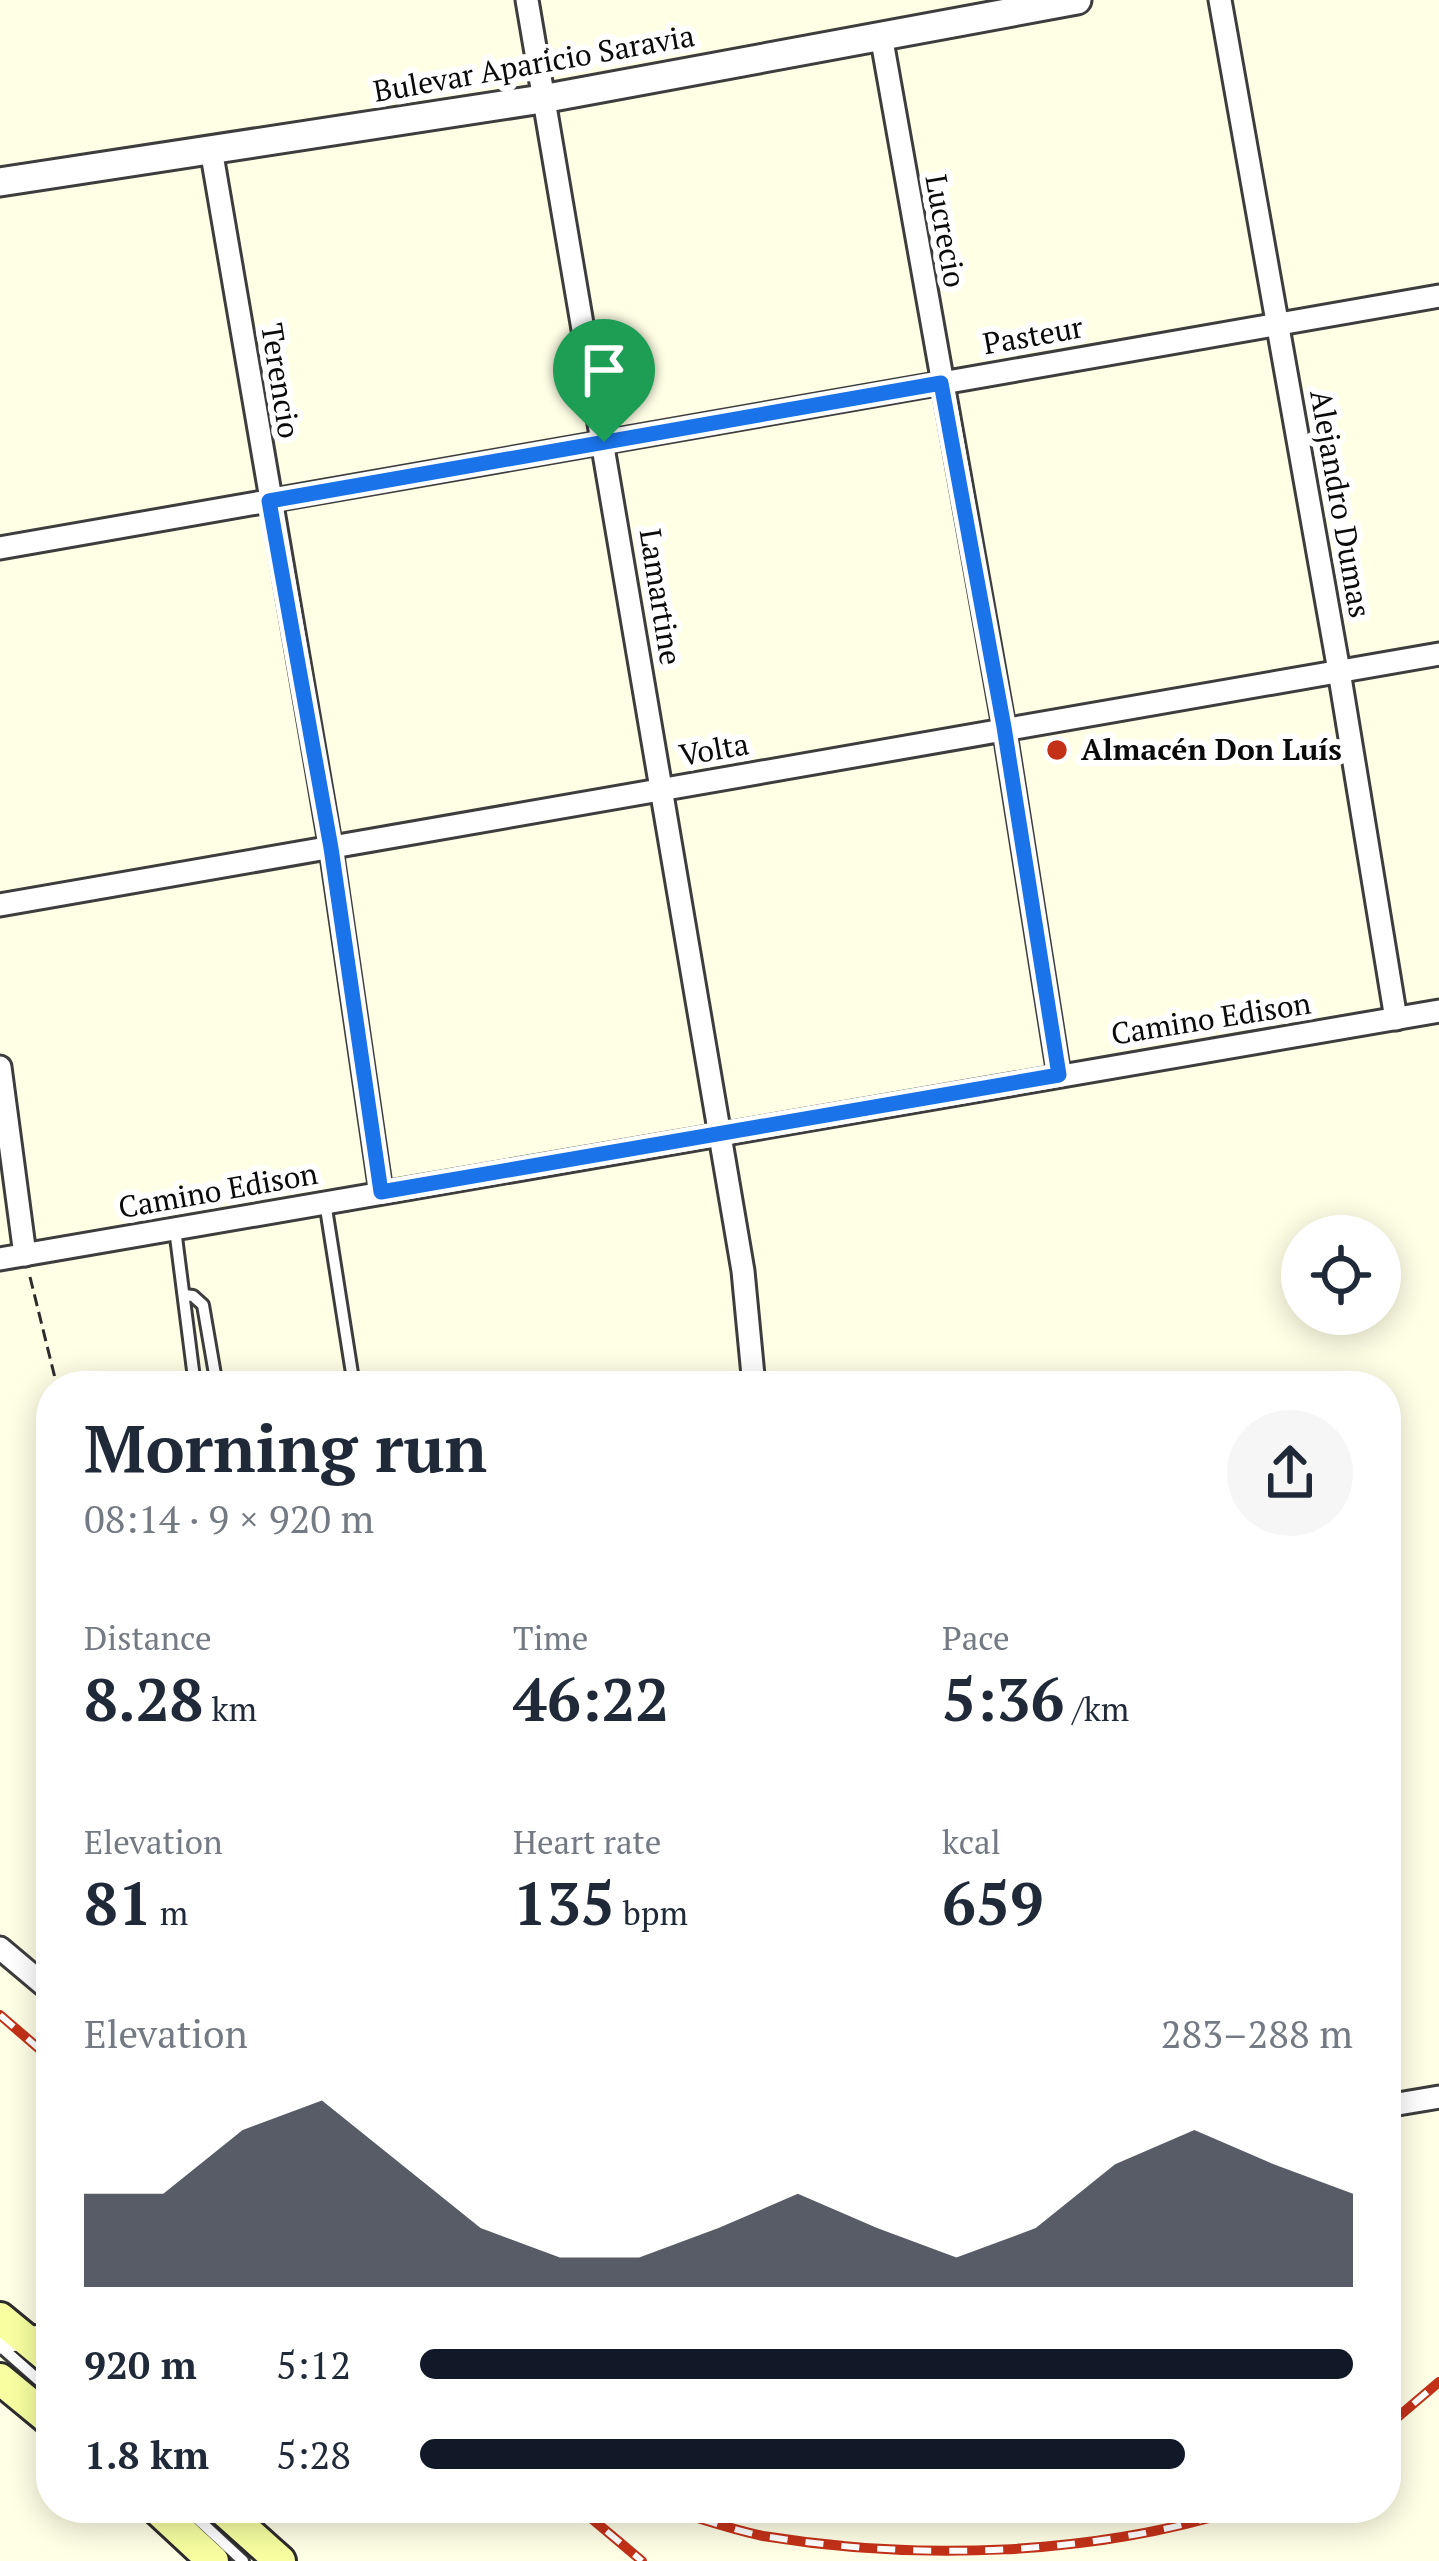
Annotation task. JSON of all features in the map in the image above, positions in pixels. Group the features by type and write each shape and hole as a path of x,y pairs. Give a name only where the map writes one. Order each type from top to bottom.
{"main road":[{"path":"0,2379 36,2409"},
{"path":"172,2523 213,2561"},
{"path":"238,2523 280,2561"}],"street":[{"name":"Lamartine","path":"527,0 721,1134 743,1271 753,1371"},
{"name":"Bulevar Aparicio Saravia","path":"0,182 542,99 1077,0"},
{"name":"Alejandro Dumas","path":"1220,0 1396,1019"},
{"name":"Lucrecio","path":"881,35 1004,727 1059,1075"},
{"name":"Terencio","path":"211,149 331,848 381,1192"},
{"name":"Pasteur","path":"0,548 1439,296"},
{"name":"Volta","path":"0,905 1439,654"},
{"name":"Camino Edison","path":"0,1259 1439,1011"},
{"path":"0,1066 25,1255"},
{"path":"0,1948 36,1978"},
{"path":"1401,2103 1439,2097"}],"lane":[{"path":"325,1202 352,1371"},
{"path":"175,1229 191,1371"},
{"path":"184,1295 203,1305 214,1371"},
{"path":"15,2336 36,2368"},
{"path":"202,2523 243,2561"}],"path":[{"path":"25,1255 53,1371"}],"railway":[{"path":"0,2015 36,2046"},
{"path":"1401,2414 1439,2382"},
{"path":"597,2523 642,2561"},
{"path":"713,2523 822,2544 943,2551 1066,2545 1190,2523"}],"place":[{"name":"Almacén Don Luís","path":"1057,750"}],"route":[{"path":"941,383 1004,727 1059,1075 381,1192 331,848 269,501 604,442 941,383"}]}
